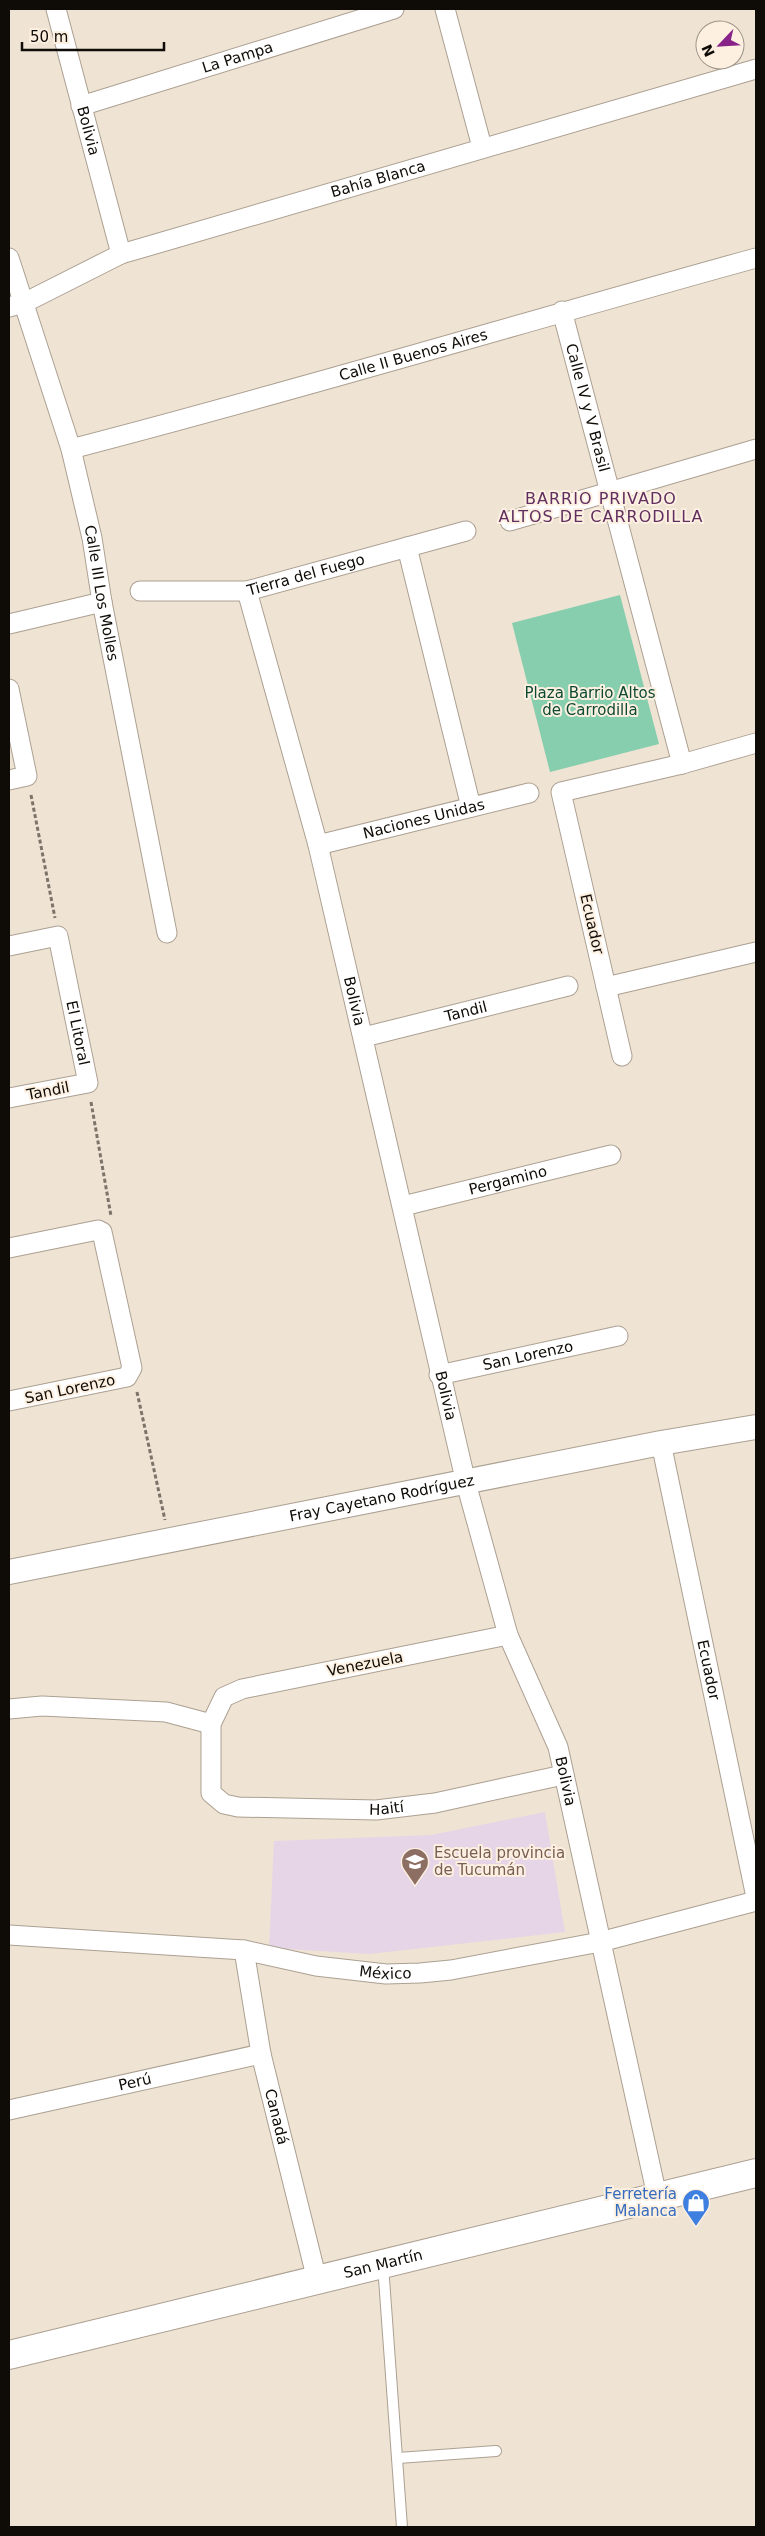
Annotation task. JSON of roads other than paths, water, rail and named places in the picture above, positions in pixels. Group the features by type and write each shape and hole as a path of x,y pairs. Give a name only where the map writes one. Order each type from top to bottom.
{"main road":[{"name":"San Martín","path":"9,2355 756,2173"}],"street":[{"name":"Bolivia","path":"56,9 121,254"},
{"name":"La Pampa","path":"81,106 394,9"},
{"path":"445,9 482,147"},
{"name":"Bahía Blanca","path":"16,305 121,254 482,147 756,69"},
{"name":"Calle III Los Molles","path":"9,258 16,305 71,449 92,538 102,602 167,933"},
{"name":"Calle II Buenos Aires","path":"71,449 219,411 562,311 756,258"},
{"name":"Calle IV y V Brasil","path":"562,311 682,764"},
{"path":"510,522 609,491 756,449"},
{"name":"Tierra del Fuego","path":"140,591 247,591 466,531"},
{"path":"407,547 471,807"},
{"name":"Bolivia","path":"247,591 318,846 364,1037 466,1483 508,1634 558,1748 658,2196"},
{"path":"9,624 102,602"},
{"path":"9,689 18,778"},
{"path":"682,764 756,743"},
{"name":"Ecuador","path":"622,1056 561,792 682,764"},
{"name":"Naciones Unidas","path":"318,846 530,793"},
{"name":"El Litoral","path":"9,946 58,936 88,1083"},
{"path":"606,987 756,952"},
{"name":"Tandil","path":"364,1037 568,986"},
{"name":"Tandil","path":"9,1098 88,1083"},
{"name":"Pergamino","path":"403,1206 610,1155"},
{"name":"San Lorenzo","path":"9,1248 98,1230 102,1232 131,1371 127,1377 9,1401"},
{"name":"San Lorenzo","path":"440,1375 618,1336"},
{"name":"Fray Cayetano Rodríguez","path":"9,1572 661,1443 756,1427"},
{"name":"Ecuador","path":"661,1443 756,1899"},
{"name":"Venezuela","path":"211,1724 224,1697 242,1688 508,1634"},
{"path":"9,1709 42,1706 166,1712 211,1724"},
{"name":"Haití","path":"211,1724 212,1793 224,1804 238,1807 376,1810 435,1802 563,1775"},
{"name":"México","path":"9,1935 244,1950 316,1966 386,1974 451,1970 600,1942 756,1899"},
{"name":"Canadá","path":"244,1950 261,2054 318,2280"},
{"name":"Perú","path":"9,2110 261,2054"}],"lane":[{"path":"383,2264 402,2527"},
{"path":"398,2458 496,2450"}],"place":[{"name":"Escuela provincia de Tucumán","path":"415,1886"},
{"name":"Ferretería Malanca","path":"696,2227"}],"district":[{"name":"BARRIO PRIVADO ALTOS DE CARRODILLA","path":"601,507"}],"park label":[{"name":"Plaza Barrio Altos de Carrodilla","path":"590,702"}]}
